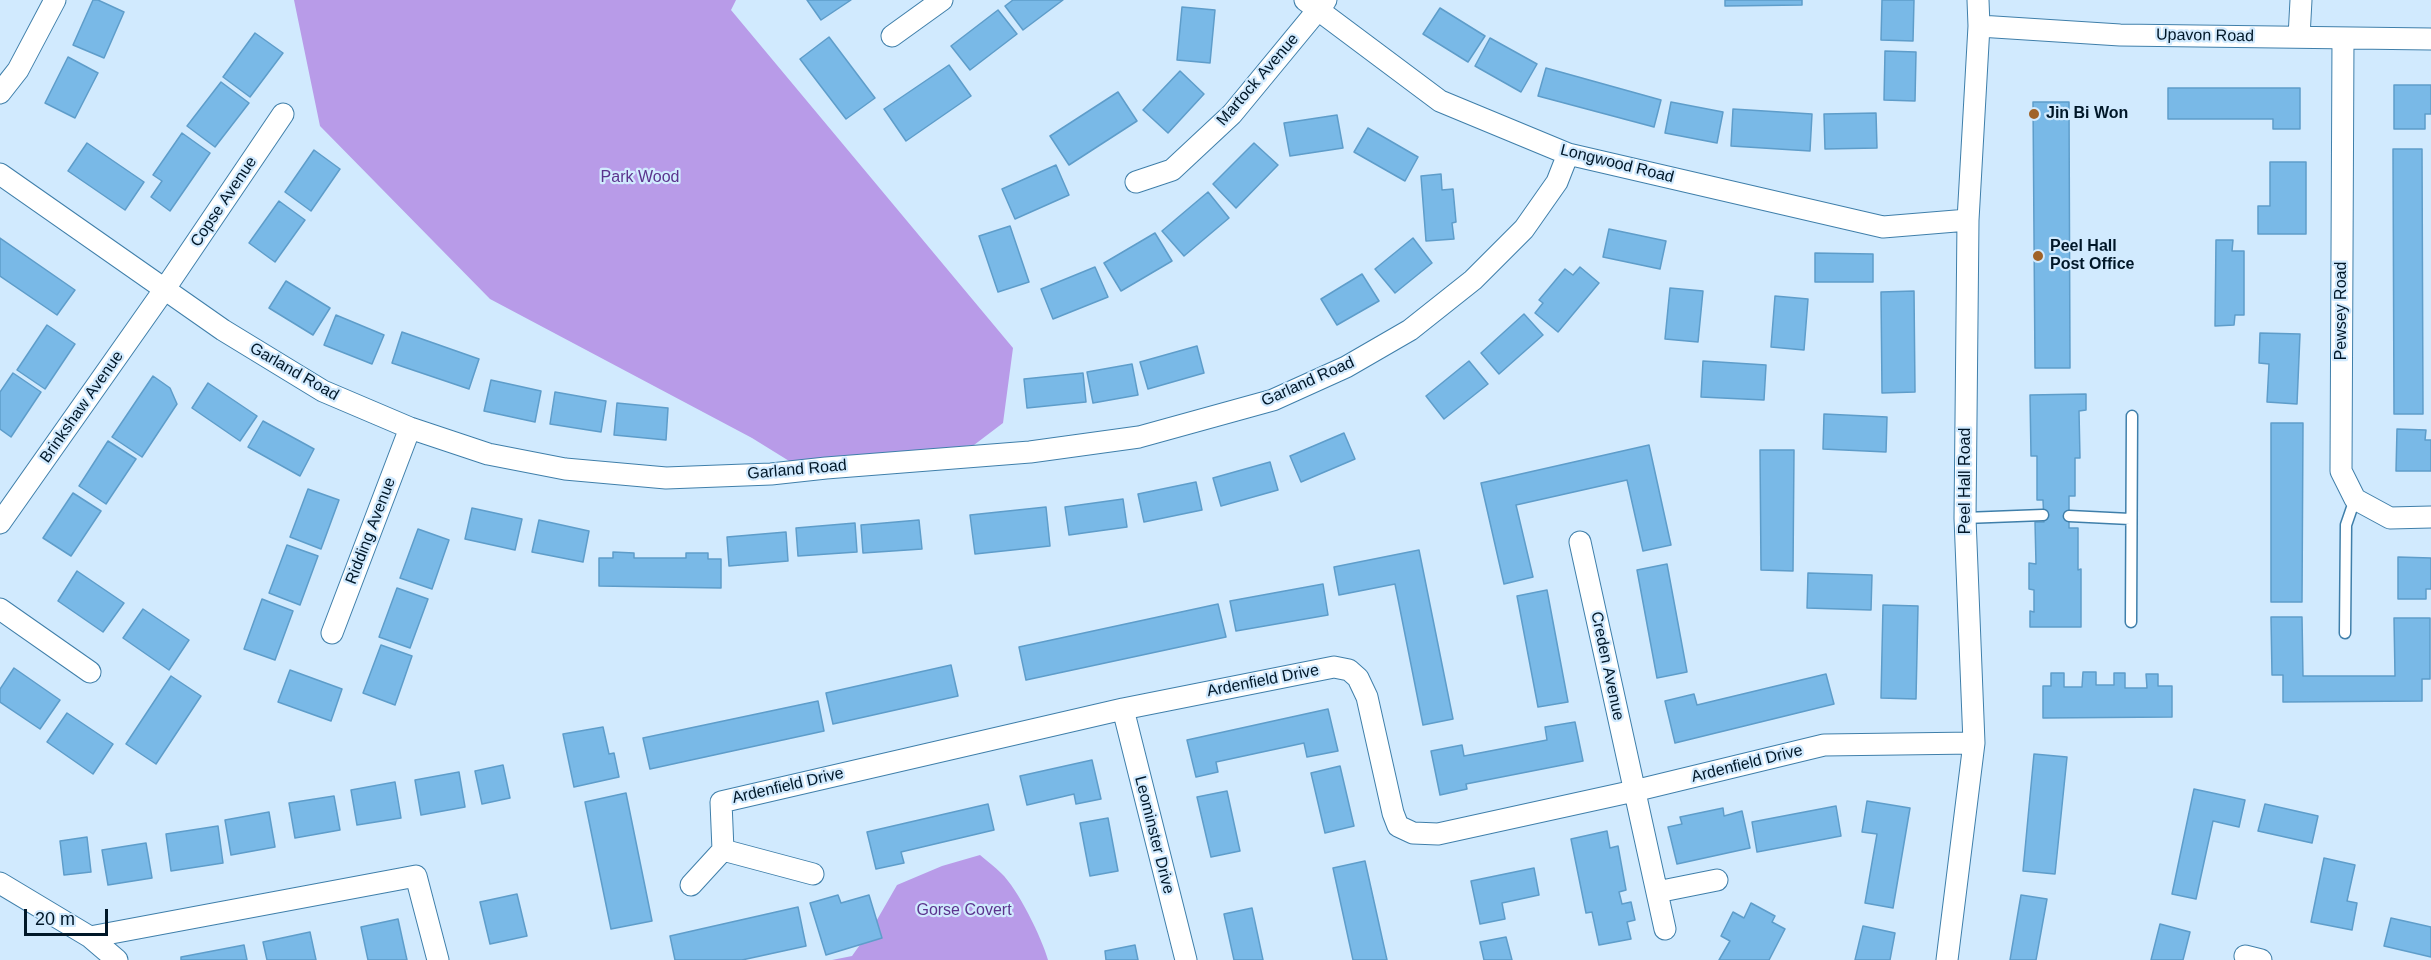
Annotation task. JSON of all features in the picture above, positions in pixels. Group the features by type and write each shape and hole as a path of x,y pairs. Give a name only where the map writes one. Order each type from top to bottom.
{"street":[{"path":"0,93 18,70 55,0"},
{"path":"892,36 942,0"},
{"name":"Peel Hall Road","path":"1947,960 1974,743 1965,518 1968,220 1979,26 1978,0"},
{"path":"2299,37 2301,0"},
{"name":"Longwood Road","path":"1316,4 1440,101 1568,154 1883,227 1968,220"},
{"name":"Martock Avenue","path":"1136,182 1172,170 1224,122 1316,4"},
{"name":"Upavon Road","path":"1979,26 2120,35 2431,39"},
{"name":"Pewsey Road","path":"2343,38 2341,471 2355,499"},
{"name":"Copse Avenue","path":"164,290 283,114"},
{"name":"Garland Road","path":"0,174 223,330 323,391 410,428 488,454 565,469 666,478 771,474 1030,452 1139,437 1273,400 1346,368 1410,330 1473,280 1524,229 1557,182 1568,154"},
{"name":"Brinkshaw Avenue","path":"0,523 164,290"},
{"name":"Ridding Avenue","path":"332,633 410,428"},
{"path":"2355,499 2390,518 2431,518"},
{"name":"Creden Avenue","path":"1580,542 1665,929"},
{"path":"0,609 90,672"},
{"name":"Ardenfield Drive","path":"723,850 721,802 1123,709 1334,667 1349,670 1358,678 1367,697 1398,826 1413,833 1438,834 1634,791 1824,745 1974,743"},
{"name":"Leominster Drive","path":"1123,709 1186,960"},
{"path":"691,885 723,850 813,874"},
{"path":"90,937 416,876 438,960"},
{"path":"1657,892 1718,880"},
{"path":"0,883 90,937 117,960"}],"lane":[{"path":"2131,622 2132,416"},
{"path":"2345,633 2346,525 2355,499"},
{"path":"1965,518 2043,515"},
{"path":"2069,516 2130,519"}],"green space":[{"name":"Park Wood","path":"294,0 736,0 731,10 1013,348 1003,423 974,445 794,464 752,438 490,299 320,126"},
{"name":"Gorse Covert","path":"980,855 1008,880 1015,890 1035,927 1048,960 832,960 852,956 874,925 897,885 942,866"}],"building":[{"path":"93,0 98,0 124,12 104,58 73,45"},
{"path":"807,0 851,0 821,20"},
{"path":"1013,0 1063,0 1023,30 1005,6"},
{"path":"1725,0 1802,0 1802,5 1725,6"},
{"path":"1882,0 1914,0 1913,41 1881,40"},
{"path":"1182,7 1215,10 1210,63 1177,60"},
{"path":"1440,8 1485,36 1468,62 1423,34"},
{"path":"998,10 1017,34 970,70 951,46"},
{"path":"255,33 283,53 250,97 223,77"},
{"path":"829,37 875,98 846,119 800,59"},
{"path":"1490,38 1537,64 1521,92 1475,66"},
{"path":"1885,51 1916,52 1915,101 1884,100"},
{"path":"68,57 98,73 75,118 45,103"},
{"path":"949,65 971,96 906,141 884,109"},
{"path":"1546,68 1661,100 1654,127 1538,96"},
{"path":"1180,71 1204,94 1168,133 1143,110"},
{"path":"221,82 249,103 215,147 187,126"},
{"path":"2394,85 2431,85 2431,114 2425,114 2425,129 2394,129"},
{"path":"2168,88 2300,88 2300,129 2273,129 2273,119 2168,119"},
{"path":"1118,92 1137,121 1069,165 1050,136"},
{"path":"1671,102 1723,112 1717,143 1665,133"},
{"path":"2033,102 2069,102 2070,368 2035,368"},
{"path":"1733,109 1812,114 1810,151 1731,146"},
{"path":"1876,113 1877,148 1825,149 1824,114"},
{"path":"1337,115 1343,148 1290,156 1284,123"},
{"path":"1368,128 1418,157 1405,181 1354,152"},
{"path":"182,133 210,153 170,211 151,197 162,181 153,175"},
{"path":"87,143 144,182 125,210 68,171"},
{"path":"1254,143 1278,165 1236,208 1213,184"},
{"path":"2393,149 2422,149 2423,414 2394,414"},
{"path":"314,150 340,169 311,211 285,192"},
{"path":"2270,162 2306,162 2306,234 2258,234 2258,206 2270,206"},
{"path":"1056,165 1069,195 1015,219 1002,189"},
{"path":"1441,174 1442,190 1453,189 1456,222 1452,223 1454,239 1426,241 1421,176"},
{"path":"1208,192 1229,218 1184,256 1162,231"},
{"path":"279,201 305,220 275,262 249,243"},
{"path":"1010,226 1029,282 998,292 979,236"},
{"path":"1609,229 1666,241 1660,269 1603,257"},
{"path":"1155,233 1172,261 1121,291 1104,263"},
{"path":"0,238 75,290 57,315 0,276"},
{"path":"1413,238 1432,263 1395,293 1375,269"},
{"path":"2216,240 2233,240 2232,251 2244,251 2244,315 2235,315 2234,325 2215,326"},
{"path":"1815,253 1873,254 1873,282 1815,282"},
{"path":"1095,267 1108,297 1053,319 1041,289"},
{"path":"1580,267 1599,283 1558,332 1535,313 1543,303 1539,300 1565,269 1573,275"},
{"path":"1362,274 1379,301 1337,325 1321,299"},
{"path":"286,281 330,308 313,335 269,308"},
{"path":"1670,288 1703,291 1698,342 1665,339"},
{"path":"1914,291 1915,392 1882,393 1881,292"},
{"path":"1775,296 1808,299 1804,350 1771,347"},
{"path":"1524,314 1543,335 1499,374 1481,353"},
{"path":"336,315 384,335 372,364 324,345"},
{"path":"47,325 75,344 45,389 17,370"},
{"path":"402,332 479,359 469,389 392,363"},
{"path":"2260,333 2300,334 2297,404 2267,402 2269,364 2259,363"},
{"path":"1197,346 1204,373 1148,389 1140,362"},
{"path":"1469,361 1488,384 1444,419 1426,396"},
{"path":"1703,361 1766,365 1764,400 1701,397"},
{"path":"1132,364 1138,395 1093,403 1087,372"},
{"path":"13,373 41,392 11,437 0,429 0,392"},
{"path":"1083,373 1086,402 1027,408 1024,379"},
{"path":"153,376 170,388 177,404 142,457 112,437"},
{"path":"491,380 541,391 535,422 484,411"},
{"path":"208,383 257,416 240,441 192,408"},
{"path":"555,392 606,401 601,432 550,424"},
{"path":"2086,394 2086,410 2079,411 2080,458 2075,458 2075,496 2069,496 2069,528 2078,528 2081,627 2030,627 2030,611 2034,612 2034,590 2029,589 2029,563 2036,564 2035,522 2044,522 2043,500 2037,500 2037,456 2031,456 2030,395"},
{"path":"617,403 668,408 666,440 614,435"},
{"path":"1824,414 1887,417 1886,452 1823,449"},
{"path":"263,421 314,449 300,476 248,447"},
{"path":"2271,423 2303,423 2302,602 2271,602"},
{"path":"2397,429 2426,430 2425,440 2431,440 2431,471 2396,471"},
{"path":"1344,433 1355,459 1301,482 1290,456"},
{"path":"108,441 136,459 106,504 79,486"},
{"path":"1649,445 1671,545 1643,551 1627,480 1516,505 1533,577 1504,584 1481,483"},
{"path":"1760,450 1794,450 1793,571 1761,570"},
{"path":"1270,462 1278,490 1221,506 1213,478"},
{"path":"1196,482 1202,510 1144,522 1138,494"},
{"path":"308,489 339,500 321,549 290,537"},
{"path":"73,493 101,511 71,556 43,538"},
{"path":"1123,499 1127,527 1069,535 1065,507"},
{"path":"1046,507 1050,546 975,554 970,515"},
{"path":"472,508 522,519 515,550 465,539"},
{"path":"539,520 589,531 583,562 532,552"},
{"path":"919,520 922,549 863,553 861,525"},
{"path":"855,523 857,552 798,556 796,528"},
{"path":"418,529 449,540 432,589 400,578"},
{"path":"786,532 788,561 729,566 727,537"},
{"path":"287,545 318,556 300,605 269,593"},
{"path":"1419,550 1453,719 1423,725 1395,584 1339,595 1334,567"},
{"path":"613,552 634,553 634,558 686,558 686,553 708,553 708,559 721,559 721,588 599,586 599,558 613,558"},
{"path":"2398,557 2431,558 2431,589 2426,589 2426,599 2398,599"},
{"path":"1667,564 1687,672 1657,678 1637,570"},
{"path":"77,571 124,603 103,632 58,601"},
{"path":"1808,573 1872,575 1871,610 1807,608"},
{"path":"1323,584 1328,615 1236,631 1230,601"},
{"path":"397,588 428,599 410,648 379,637"},
{"path":"1547,590 1568,702 1538,707 1517,596"},
{"path":"262,599 293,611 275,660 244,649"},
{"path":"1218,604 1226,637 1026,680 1019,647"},
{"path":"1883,605 1918,606 1916,699 1881,698"},
{"path":"143,609 189,640 169,670 123,638"},
{"path":"2271,617 2302,617 2303,676 2395,676 2394,618 2430,618 2430,679 2422,679 2422,701 2283,702 2283,675 2272,675"},
{"path":"381,645 412,656 395,705 363,693"},
{"path":"951,665 958,696 833,724 826,693"},
{"path":"14,668 60,700 40,729 0,702 0,689"},
{"path":"290,670 342,689 331,721 278,702"},
{"path":"2083,672 2096,672 2096,685 2114,685 2114,673 2125,673 2125,688 2147,688 2146,674 2158,674 2158,686 2172,686 2172,717 2043,718 2043,686 2051,686 2051,673 2064,673 2064,687 2082,687"},
{"path":"1826,674 1834,704 1675,743 1665,701 1694,694 1697,705"},
{"path":"171,676 201,696 156,764 126,744"},
{"path":"818,701 824,731 650,769 643,738"},
{"path":"1328,709 1338,751 1307,757 1304,743 1216,762 1218,772 1196,777 1187,740"},
{"path":"67,713 113,744 93,774 47,742"},
{"path":"1575,722 1583,761 1466,784 1467,789 1440,795 1431,751 1462,745 1464,756 1547,740 1545,727"},
{"path":"603,727 609,754 614,753 619,777 574,787 563,734"},
{"path":"2034,754 2067,757 2055,874 2023,871"},
{"path":"1092,760 1101,799 1076,804 1074,794 1027,805 1020,776"},
{"path":"503,765 510,798 482,804 475,771"},
{"path":"1340,766 1354,826 1325,833 1311,773"},
{"path":"459,772 465,807 421,815 415,780"},
{"path":"395,782 401,818 357,825 351,790"},
{"path":"2194,789 2245,800 2239,827 2213,821 2196,899 2172,894"},
{"path":"1227,791 1240,851 1211,857 1197,797"},
{"path":"626,793 652,921 611,929 585,802"},
{"path":"334,796 340,830 295,838 289,803"},
{"path":"1867,801 1910,808 1893,908 1865,903 1877,834 1862,832"},
{"path":"988,804 994,830 901,852 904,863 876,869 867,832"},
{"path":"2265,804 2318,816 2312,843 2258,831"},
{"path":"1836,806 1841,836 1757,852 1752,822"},
{"path":"1723,808 1724,816 1742,811 1750,848 1677,864 1668,827 1682,824 1680,817"},
{"path":"269,812 275,847 231,855 225,820"},
{"path":"1108,818 1118,871 1090,876 1080,823"},
{"path":"218,826 223,863 171,871 166,834"},
{"path":"1607,831 1610,848 1618,846 1626,890 1619,892 1622,904 1631,902 1635,920 1627,922 1631,939 1599,945 1592,912 1586,913 1571,839"},
{"path":"87,837 91,872 64,875 60,841"},
{"path":"146,843 152,878 108,885 102,850"},
{"path":"2324,858 2355,865 2347,901 2357,903 2352,930 2311,922"},
{"path":"1365,861 1387,960 1353,960 1333,868"},
{"path":"1534,868 1539,895 1502,903 1505,919 1480,924 1471,881"},
{"path":"517,894 527,936 490,944 480,902"},
{"path":"838,895 841,903 869,895 882,938 826,955 810,903"},
{"path":"2021,895 2047,899 2036,960 2010,960"},
{"path":"1751,903 1775,916 1772,922 1785,929 1769,960 1719,960 1730,941 1721,936 1733,912 1744,918"},
{"path":"798,907 806,946 742,960 675,960 670,936"},
{"path":"1252,908 1263,960 1234,960 1224,914"},
{"path":"2391,918 2431,927 2431,957 2384,946"},
{"path":"398,919 407,960 368,960 361,927"},
{"path":"2160,924 2190,932 2183,960 2151,960"},
{"path":"1863,926 1895,933 1890,960 1855,960"},
{"path":"310,932 316,960 267,960 263,942"},
{"path":"1506,937 1512,960 1484,960 1480,942"},
{"path":"244,945 247,960 181,960 181,957"},
{"path":"1135,945 1138,960 1106,960 1105,951"}],"place":[{"name":"Jin Bi Won","path":"2034,114"},
{"name":"Peel Hall Post Office","path":"2038,256"}]}
